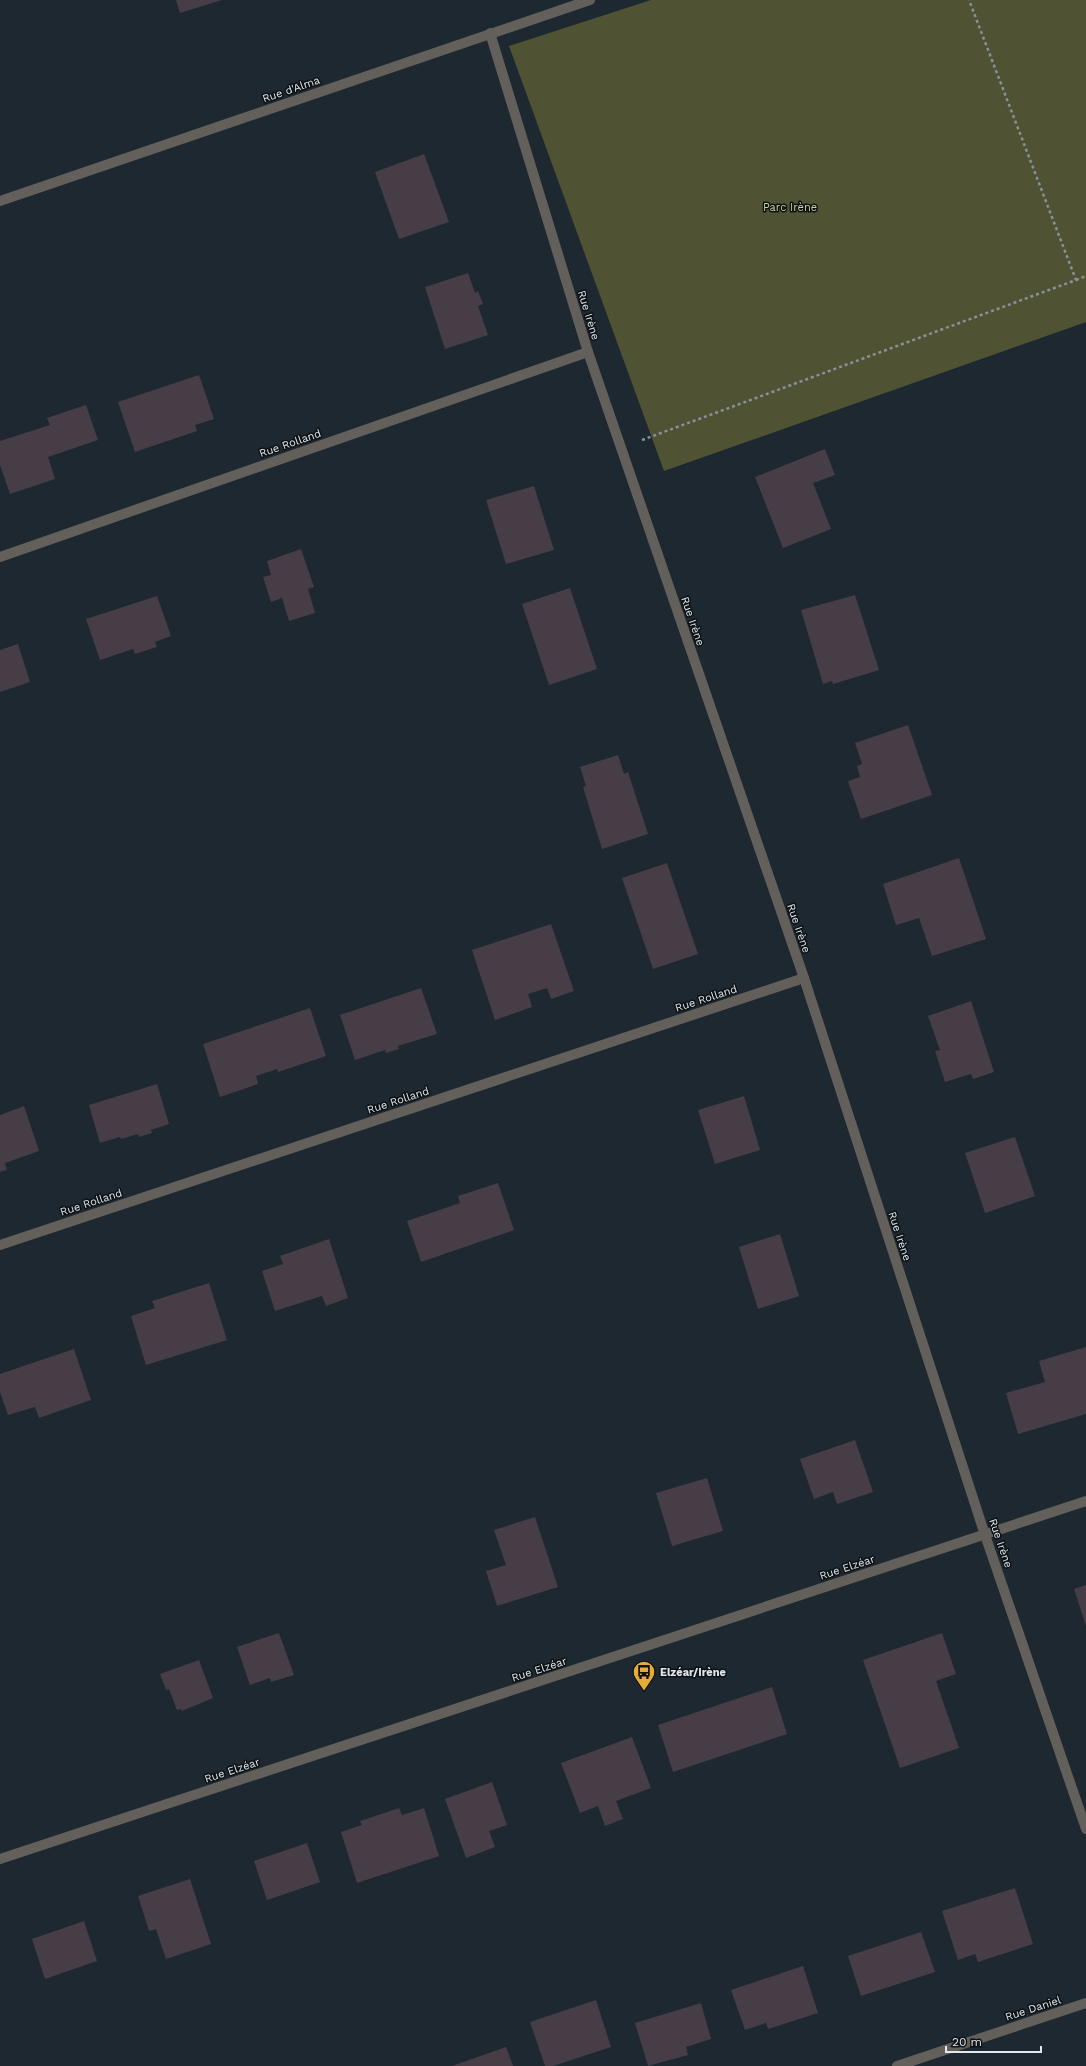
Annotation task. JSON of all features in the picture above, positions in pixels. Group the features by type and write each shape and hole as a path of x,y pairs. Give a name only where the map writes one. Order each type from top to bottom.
{"street":[{"name":"Rue d'Alma","path":"0,201 590,0"},
{"name":"Rue Irène","path":"490,33 588,352 804,978 985,1534 1086,1830"},
{"name":"Rue Rolland","path":"0,557 588,352"},
{"name":"Rue Rolland","path":"0,1245 804,978"},
{"name":"Rue Elzéar","path":"0,1859 1086,1501"},
{"name":"Rue Daniel","path":"897,2066 1086,2003"}],"path":[{"path":"969,0 1076,280"},
{"path":"621,448 1086,276"}],"green space":[{"name":"Parc Irène","path":"651,0 1086,0 1086,322 664,471 509,46"}],"building":[{"path":"176,0 222,0 180,13"},
{"path":"424,154 449,222 399,239 375,172"},
{"path":"468,273 475,293 478,291 483,304 478,306 488,335 445,349 425,287"},
{"path":"199,375 214,419 195,425 197,431 135,452 118,402"},
{"path":"86,405 98,440 48,457 55,479 10,494 0,465 0,441 50,425 47,418"},
{"path":"825,449 835,475 813,483 831,529 783,548 755,477"},
{"path":"534,486 554,550 506,564 486,500"},
{"path":"301,549 314,587 308,589 315,613 289,621 282,598 271,602 263,577 271,575 267,561"},
{"path":"570,588 597,669 549,685 522,604"},
{"path":"855,595 879,670 833,684 832,681 823,684 801,610"},
{"path":"157,596 171,636 155,642 157,647 135,654 133,649 100,660 86,619"},
{"path":"18,644 30,682 0,692 0,650"},
{"path":"908,725 932,795 861,819 848,781 860,777 857,766 862,764 855,743"},
{"path":"618,755 624,774 628,772 648,834 602,849 583,787 586,786 580,767"},
{"path":"959,858 986,939 932,956 919,918 896,925 883,884"},
{"path":"667,863 698,954 653,969 622,878"},
{"path":"551,924 574,991 551,999 547,988 528,994 532,1007 495,1020 472,950"},
{"path":"421,988 437,1034 398,1046 399,1049 386,1053 385,1050 355,1060 340,1015"},
{"path":"971,1001 994,1072 973,1079 971,1074 945,1082 935,1051 940,1050 928,1016"},
{"path":"310,1008 326,1056 278,1072 277,1069 256,1076 258,1084 220,1097 203,1044"},
{"path":"157,1084 169,1124 151,1130 152,1133 139,1137 138,1134 121,1139 120,1137 100,1143 89,1105"},
{"path":"744,1096 760,1150 715,1164 698,1110"},
{"path":"24,1106 39,1151 5,1163 7,1170 0,1172 0,1115"},
{"path":"1015,1137 1035,1196 985,1213 965,1153"},
{"path":"498,1183 514,1230 421,1262 407,1221 460,1203 458,1196"},
{"path":"780,1234 799,1296 758,1309 739,1247"},
{"path":"329,1239 348,1298 326,1306 322,1296 275,1311 262,1271 283,1264 280,1256"},
{"path":"209,1283 227,1340 146,1365 131,1316 155,1308 152,1301"},
{"path":"1086,1347 1086,1414 1018,1434 1006,1393 1045,1382 1039,1361"},
{"path":"74,1349 91,1400 39,1418 35,1407 8,1415 0,1392 0,1374"},
{"path":"855,1440 873,1492 837,1504 833,1492 814,1499 800,1459"},
{"path":"707,1478 723,1531 672,1546 656,1493"},
{"path":"535,1517 558,1587 497,1606 486,1571 506,1565 494,1530"},
{"path":"1086,1585 1086,1626 1074,1589"},
{"path":"279,1633 294,1675 271,1682 270,1678 250,1685 237,1647"},
{"path":"942,1633 956,1674 936,1681 959,1748 900,1768 863,1660"},
{"path":"199,1660 213,1698 182,1711 181,1709 177,1710 169,1689 166,1690 160,1674"},
{"path":"772,1687 787,1734 673,1772 658,1725"},
{"path":"632,1737 651,1788 616,1801 623,1819 605,1826 598,1806 580,1813 561,1763"},
{"path":"492,1782 507,1825 489,1831 495,1847 466,1858 445,1799"},
{"path":"399,1808 402,1815 424,1808 439,1856 357,1883 341,1832 362,1825 360,1821"},
{"path":"307,1843 320,1882 267,1900 254,1861"},
{"path":"190,1879 211,1944 166,1959 156,1929 149,1931 138,1896"},
{"path":"1015,1888 1033,1944 978,1962 975,1954 958,1960 942,1911"},
{"path":"84,1921 97,1961 45,1979 32,1939"},
{"path":"921,1932 935,1972 861,1996 848,1956"},
{"path":"803,1966 818,2013 768,2029 766,2023 745,2030 731,1990"},
{"path":"596,2000 611,2047 553,2066 545,2066 530,2022"},
{"path":"701,2003 711,2039 686,2047 688,2055 648,2066 635,2023"},
{"path":"506,2047 513,2066 452,2066"}],"place":[{"name":"Elzéar/Irène","path":"644,1692"}]}
